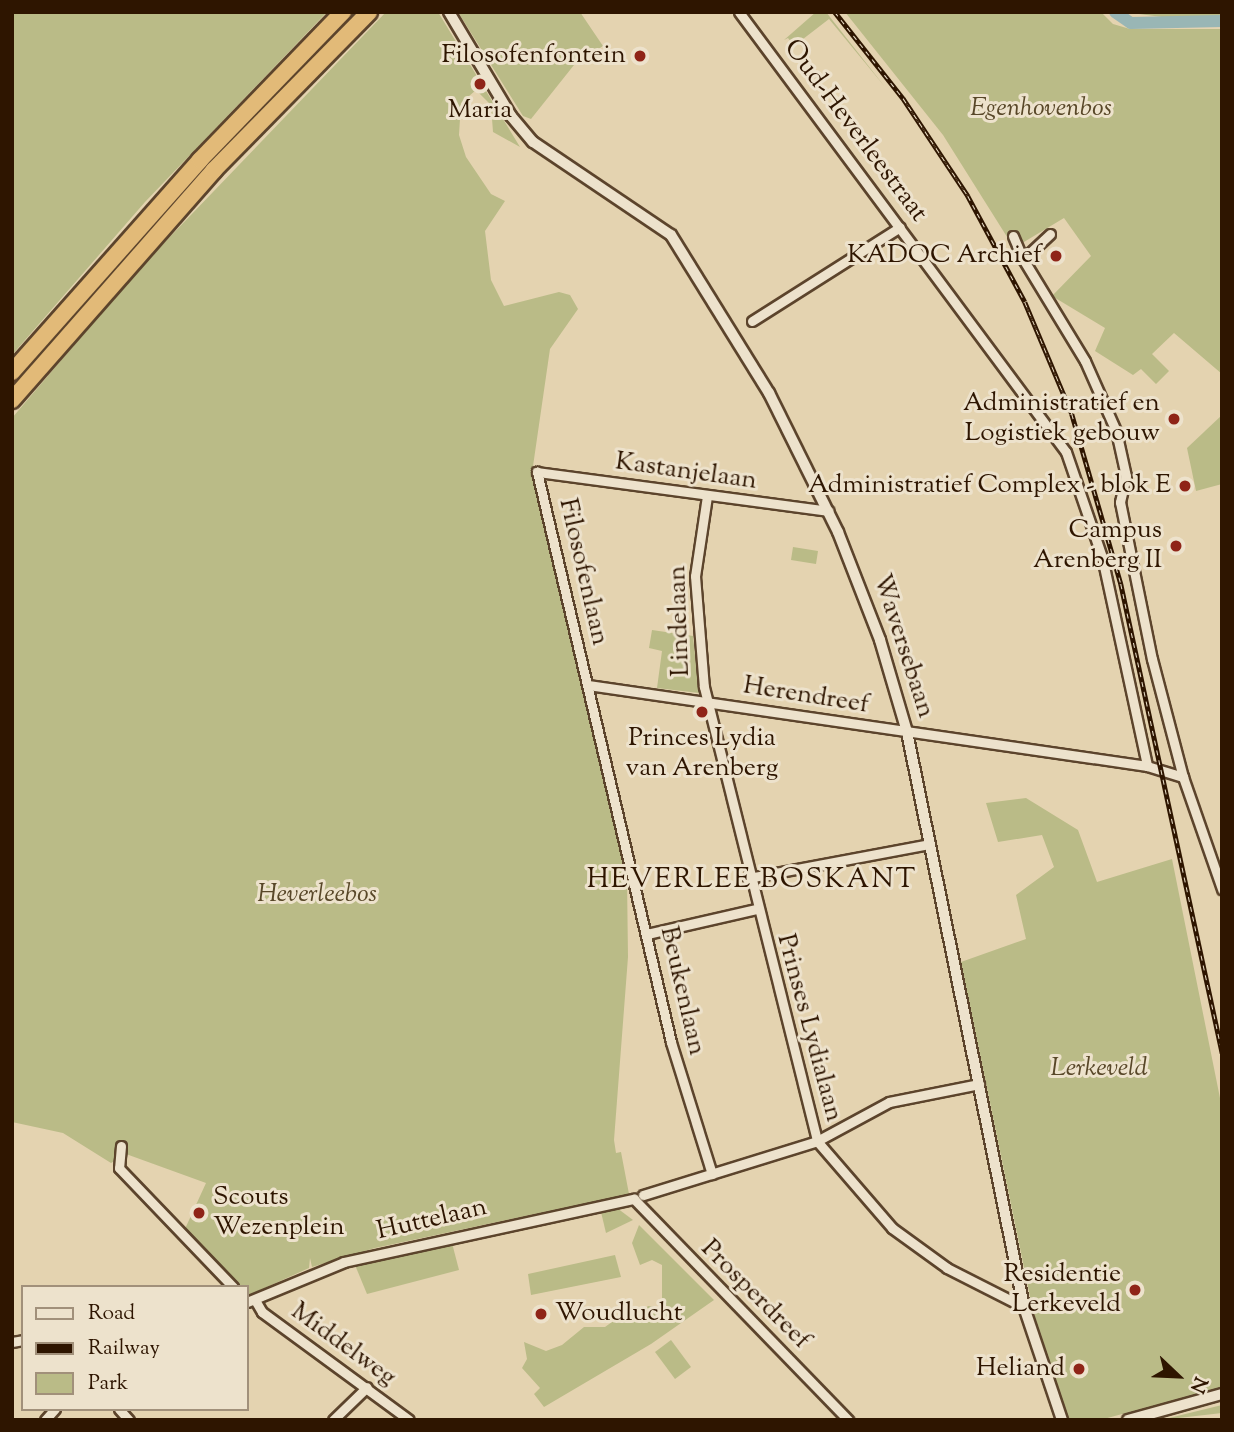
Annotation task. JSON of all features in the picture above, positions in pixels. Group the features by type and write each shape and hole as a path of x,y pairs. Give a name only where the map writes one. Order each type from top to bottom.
{"highway":[{"path":"12,372 191,169 343,12"},
{"path":"12,400 214,170 369,12"}],"street":[{"name":"Oud-Heverleestraat","path":"739,12 900,227 1075,470 1102,556 1147,766"},
{"name":"Waversebaan","path":"449,13 511,116 533,142 671,235 769,393 828,511 876,627 907,732 1024,1307 1062,1420"},
{"path":"752,321 900,227"},
{"path":"1023,258 1051,234"},
{"path":"1013,236 1023,258 1085,361 1116,431 1126,475 1120,502 1152,659 1183,778 1222,889"},
{"name":"Kastanjelaan","path":"537,472 828,511"},
{"name":"Filosofenlaan","path":"537,472 588,686"},
{"name":"Lindelaan","path":"706,496 695,576 707,702"},
{"name":"Herendreef","path":"588,686 1147,766 1183,778"},
{"name":"Beukenlaan","path":"588,686 676,1060 712,1174"},
{"name":"Prinses Lydialaan","path":"707,702 748,878 817,1141 892,1228 947,1269 1024,1307"},
{"path":"748,878 930,844"},
{"path":"647,934 756,909"},
{"name":"Huttelaan","path":"251,1301 306,1274 344,1262 638,1197 817,1141 889,1102 979,1084"},
{"path":"121,1146 119,1168 231,1285"},
{"name":"Prosperdreef","path":"638,1197 848,1420"},
{"name":"Middelweg","path":"251,1301 262,1312 409,1420"},
{"path":"333,1420 367,1387"},
{"path":"1128,1420 1222,1394"}],"green space":[{"path":"12,12 327,12 145,202 12,355"},
{"path":"352,12 360,12 209,167 12,391 12,382 89,291"},
{"name":"Heverleebos","path":"386,12 438,12 520,147 493,132 491,105 476,90 461,103 459,135 466,157 491,194 505,201 485,231 491,280 504,306 559,292 570,295 578,309 550,349 532,473 627,879 628,957 614,1140 616,1153 621,1152 629,1194 375,1248 312,1267 310,1258 309,1268 249,1295 248,1285 238,1285 184,1231 206,1183 126,1154 111,1163 63,1133 12,1122 12,418 139,269"},
{"path":"458,12 580,12 603,46 574,65 531,119 523,116"},
{"path":"816,12 826,12 885,87 829,19 794,46 788,38 784,40"},
{"name":"Egenhovenbos","path":"845,12 1101,12 1113,24 1130,29 1222,29 1222,374 1174,333 1152,354 1169,371 1156,384 1141,369 1133,375 1095,351 1105,328 1052,296 1091,256 1064,218 1014,248 943,135"},
{"path":"1124,12 1222,12 1222,16 1177,19"},
{"path":"1222,415 1222,484 1196,491 1187,448"},
{"path":"793,547 818,551 816,564 791,560"},
{"path":"652,630 693,636 699,693 657,688 662,651 649,648"},
{"name":"Lerkeveld","path":"1026,798 1078,830 1097,882 1172,859 1222,1108 1222,1387 1100,1420 1069,1420 1033,1311 961,962 1026,939 1016,895 1054,867 1042,835 998,842 986,803"},
{"path":"617,1208 633,1220 606,1233 601,1212"},
{"path":"639,1225 714,1300 651,1344 544,1407 534,1394 540,1388 522,1368 527,1359 524,1342 546,1351 562,1345 584,1327 605,1327 623,1314 635,1317 648,1306 662,1308 662,1265 652,1260 640,1265 632,1243"},
{"path":"452,1243 459,1270 367,1294 355,1265"},
{"path":"615,1255 621,1277 531,1295 528,1274"},
{"path":"671,1340 691,1367 675,1379 655,1352"},
{"path":"1222,1405 1222,1413 1161,1420"}],"waterway":[{"path":"1115,12 1131,23 1222,21"}],"railway":[{"path":"835,12 903,98 968,196 1025,302 1072,414 1121,584 1222,1053"}],"place":[{"name":"Filosofenfontein","path":"640,56"},
{"name":"Maria","path":"480,84"},
{"name":"KADOC Archief","path":"1056,256"},
{"name":"Administratief en Logistiek gebouw","path":"1174,419"},
{"name":"Administratief Complex - blok E","path":"1185,486"},
{"name":"Campus Arenberg II","path":"1176,546"},
{"name":"Princes Lydia van Arenberg","path":"702,712"},
{"name":"Scouts Wezenplein","path":"199,1213"},
{"name":"Residentie Lerkeveld","path":"1135,1290"},
{"name":"Woudlucht","path":"541,1314"},
{"name":"Heliand","path":"1079,1369"}],"district":[{"name":"HEVERLEE BOSKANT","path":"752,880"}]}
